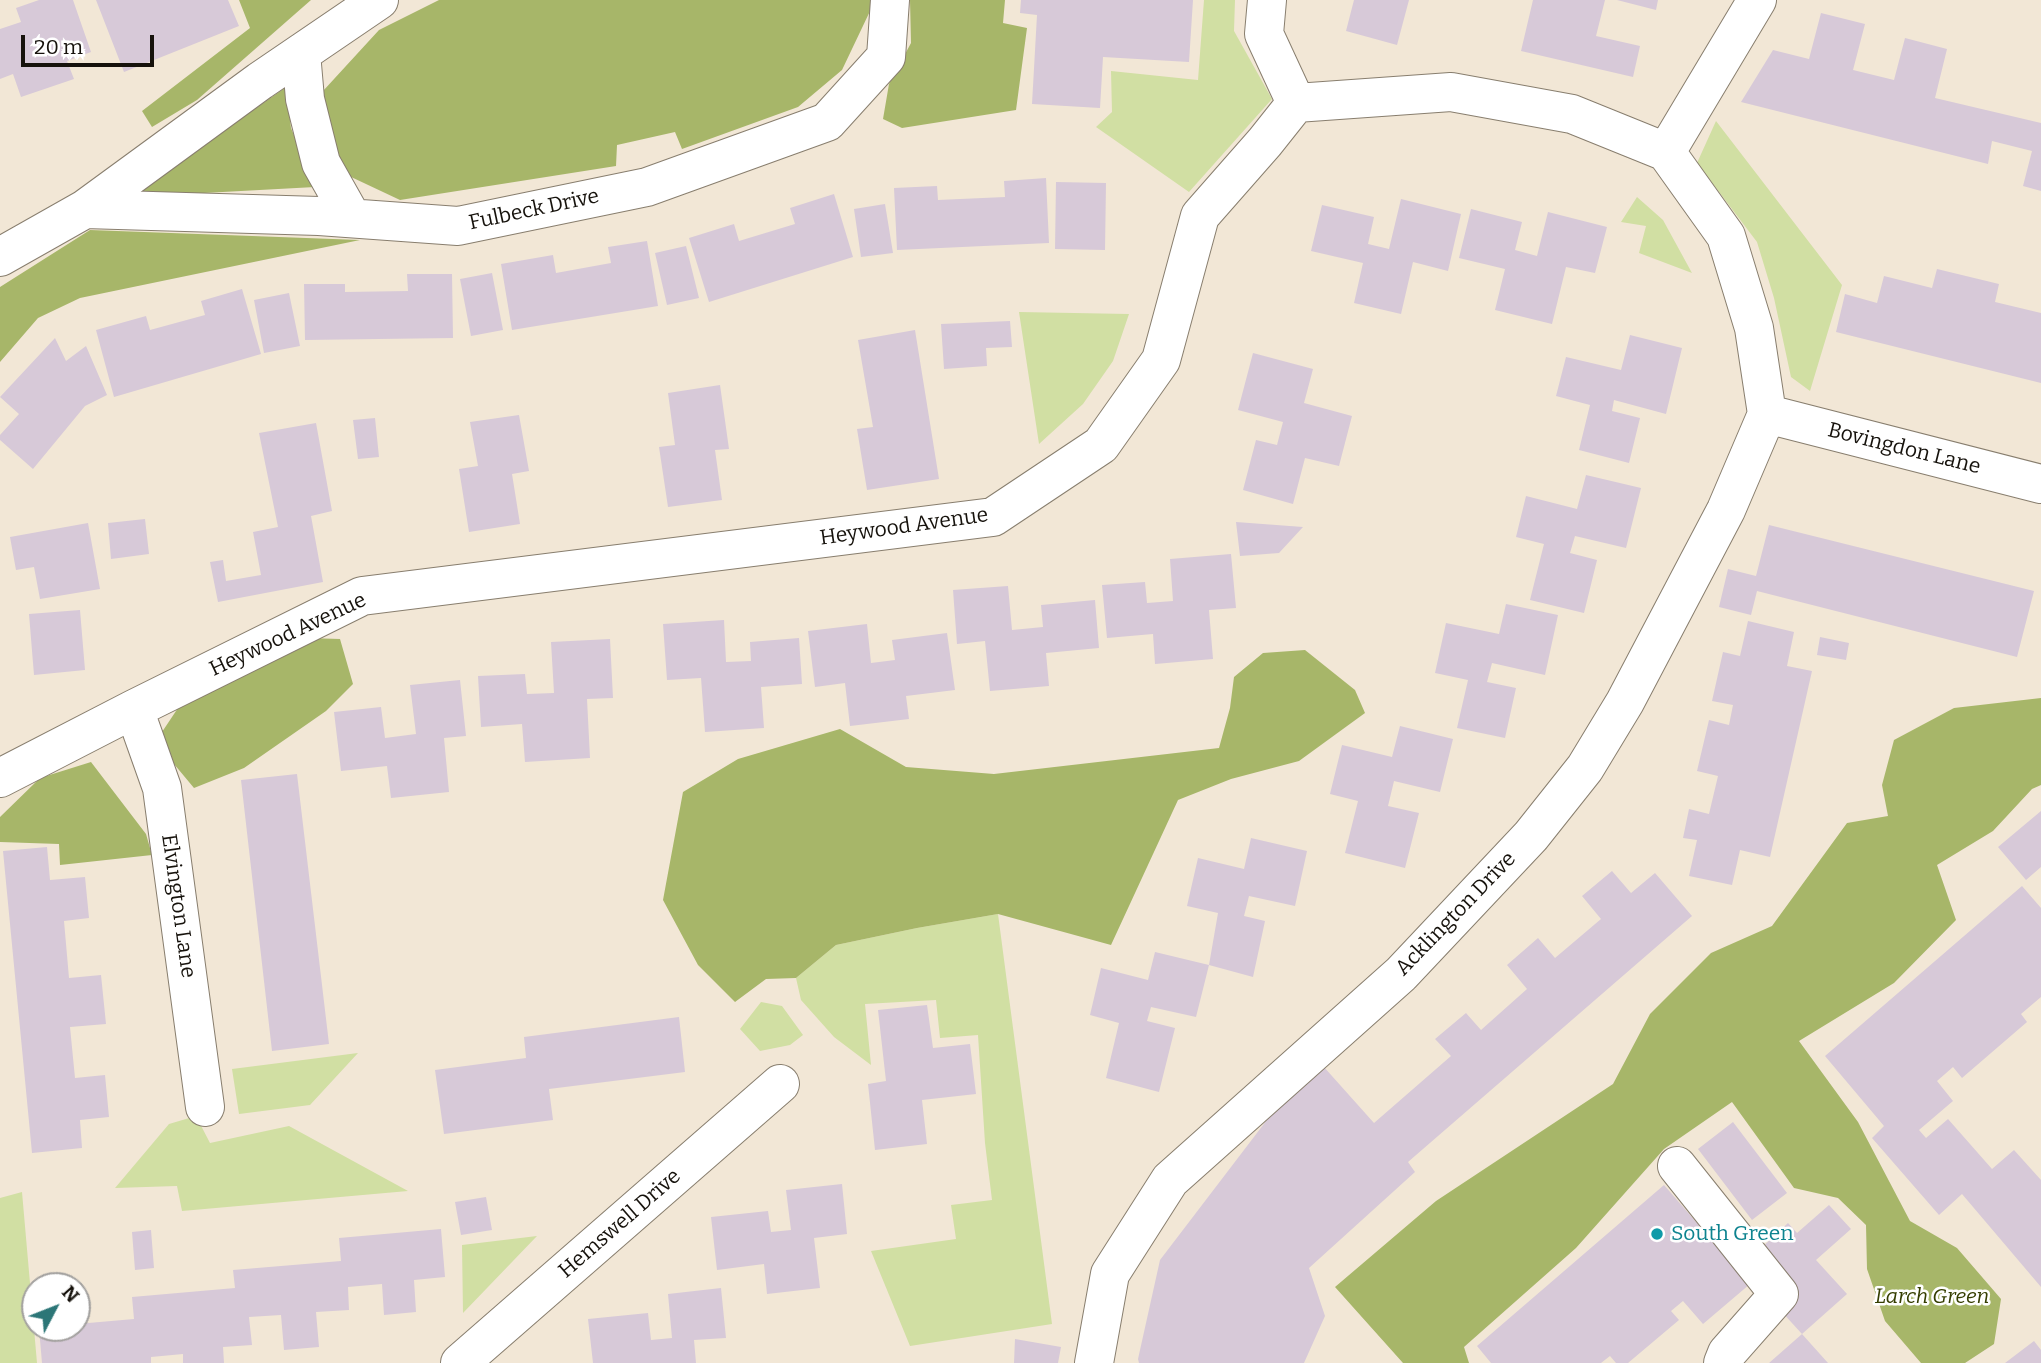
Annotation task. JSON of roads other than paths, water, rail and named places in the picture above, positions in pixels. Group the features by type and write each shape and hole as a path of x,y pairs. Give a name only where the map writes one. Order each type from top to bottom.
{"street":[{"path":"0,257 85,209 379,0"},
{"name":"Fulbeck Drive","path":"85,209 352,218 458,226 647,187 827,122 886,57 890,0"},
{"path":"1267,0 1264,34 1296,103 1451,92 1572,114 1666,152 1726,236 1754,328 1767,414"},
{"path":"1666,152 1757,0"},
{"path":"301,53 304,99 320,163 352,218"},
{"name":"Heywood Avenue","path":"0,778 362,596 993,517 1101,445 1161,360 1200,216 1296,103"},
{"name":"Bovingdon Lane","path":"1767,414 2041,484"},
{"name":"Acklington Drive","path":"1094,1363 1110,1274 1170,1180 1401,974 1531,836 1585,768 1625,702 1726,510 1767,414"},
{"name":"Elvington Lane","path":"134,709 162,788 205,1107"},
{"name":"Hemswell Drive","path":"460,1363 780,1084"},
{"path":"1677,1166 1779,1294 1727,1353 1723,1363"}],"place":[{"name":"South Green","path":"1657,1234"}],"park label":[{"name":"Larch Green","path":"1932,1297"}]}
